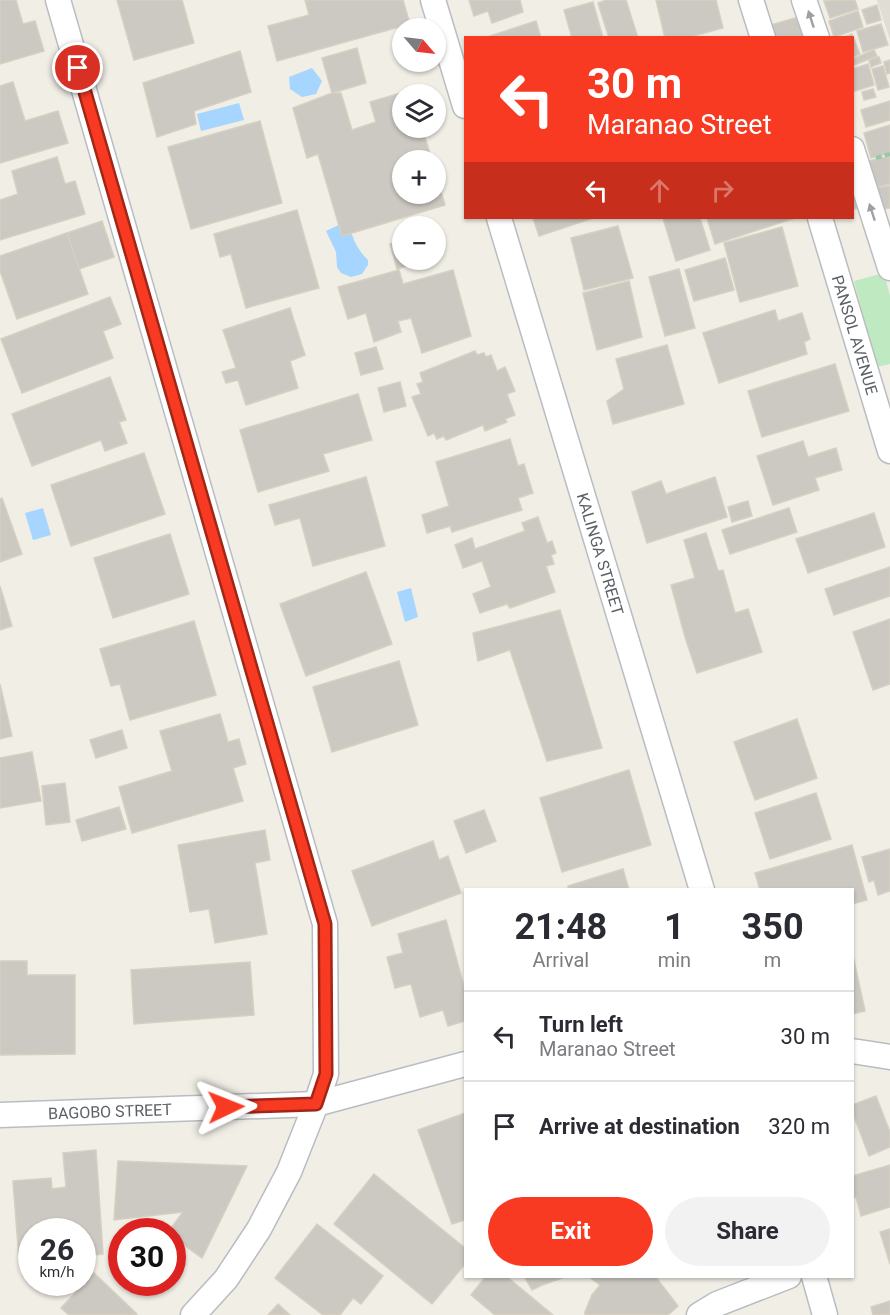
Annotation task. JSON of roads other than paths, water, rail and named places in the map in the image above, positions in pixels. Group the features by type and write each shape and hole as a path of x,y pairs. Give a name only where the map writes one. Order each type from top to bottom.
{"street":[{"path":"58,0 325,924 326,1074 316,1104 289,1172 259,1229 226,1279 193,1315"},
{"path":"433,0 464,103"},
{"path":"751,0 762,36"},
{"path":"804,0 816,36"},
{"path":"854,155 890,268"},
{"name":"KALINGA STREET","path":"499,219 701,888"},
{"name":"PANSOL AVENUE","path":"820,219 890,451"},
{"path":"854,1051 890,1057"},
{"name":"BAGOBO STREET","path":"0,1115 316,1104 464,1064"},
{"path":"699,1315 717,1304 784,1278"},
{"path":"815,1278 825,1315"}],"water":[{"path":"312,68 322,81 316,94 302,97 290,89 289,77"},
{"path":"239,103 244,120 201,131 197,114"},
{"path":"347,221 357,247 368,260 368,265 362,274 351,277 341,273 337,267 336,252 326,231"},
{"path":"43,508 51,535 33,540 25,513"},
{"path":"411,588 418,617 405,622 397,592"}]}
